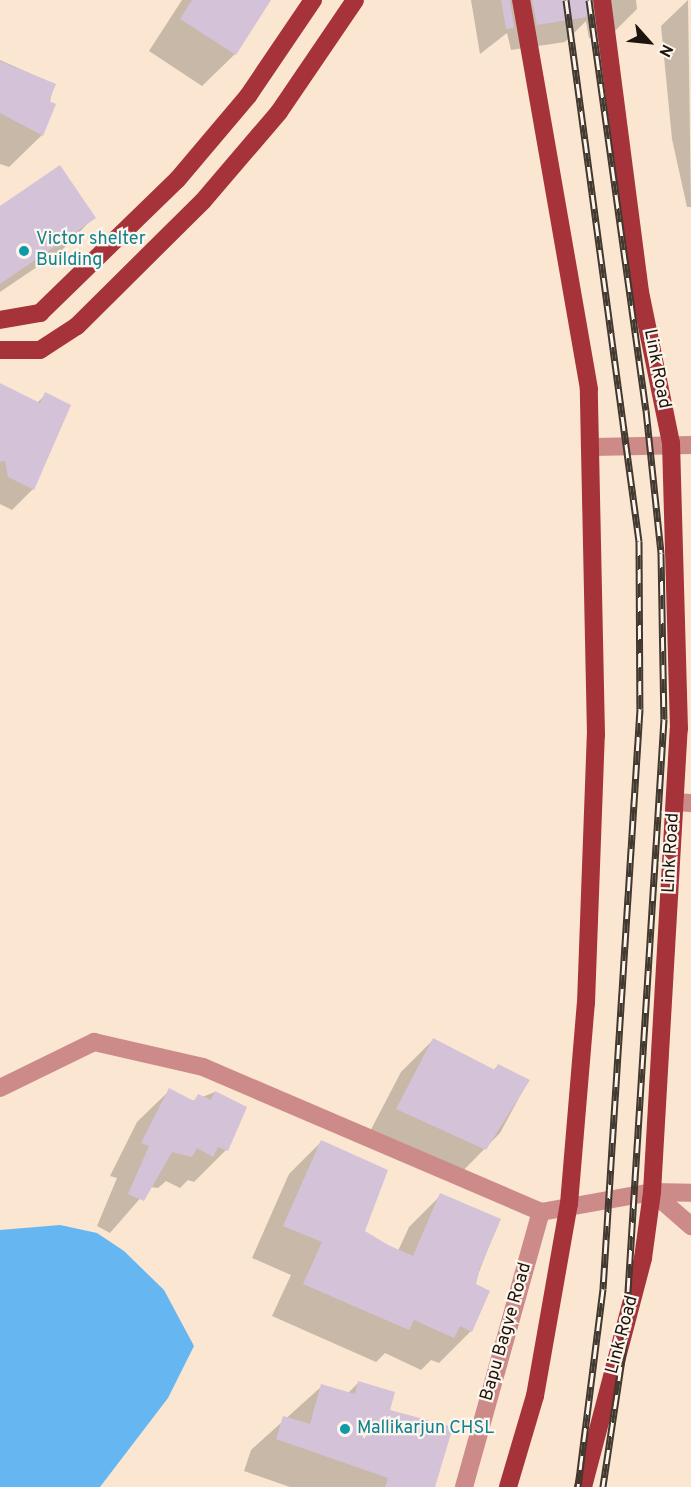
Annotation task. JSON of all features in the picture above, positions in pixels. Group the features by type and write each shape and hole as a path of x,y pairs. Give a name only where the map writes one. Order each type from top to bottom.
{"main road":[{"path":"0,320 40,314 177,180 248,96 313,0"},
{"path":"0,350 40,350 85,317 202,201 279,112 355,0"},
{"path":"508,1487 535,1395 569,1204 586,1003 596,735 593,447 589,389 521,0"},
{"name":"Link Road","path":"583,1487 643,1258 652,1192 683,803 670,442 640,292 602,0"}],"street":[{"path":"593,447 670,442 691,445"},
{"path":"0,1088 93,1042 192,1065 542,1212 569,1204 652,1192 691,1193"},
{"path":"652,1192 691,1226"},
{"name":"Bapu Bagve Road","path":"464,1487 542,1212"},
{"path":"592,1487 643,1258"}],"water":[{"path":"60,1225 97,1233 124,1251 164,1290 194,1346 168,1398 100,1487 0,1487 0,1230"}],"building":[{"path":"192,0 271,0 236,55 180,19"},
{"path":"501,0 510,0 514,28 506,29"},
{"path":"532,0 591,0 593,16 537,25"},
{"path":"0,61 56,84 49,101 56,104 43,136 0,113"},
{"name":"Victor shelter Building","path":"60,165 96,218 0,284 0,206"},
{"path":"0,383 40,403 45,392 71,405 34,490 8,477 5,461 0,462"},
{"path":"433,1038 495,1070 498,1064 530,1080 486,1150 396,1109"},
{"path":"169,1088 194,1101 198,1094 211,1100 215,1091 247,1107 228,1151 218,1147 213,1157 197,1148 192,1157 172,1152 144,1201 128,1194 149,1146 141,1143"},
{"path":"321,1140 388,1170 365,1231 413,1256 440,1193 501,1219 480,1268 476,1284 490,1291 472,1332 460,1326 454,1338 414,1320 409,1330 303,1284 322,1242 283,1226"},
{"name":"Mallikarjun CHSL","path":"358,1381 395,1392 390,1410 453,1427 435,1487 385,1487 388,1478 276,1439 283,1416 310,1424 321,1384 355,1394"}],"railway":[{"path":"566,0 639,541 640,709 603,1289 578,1487"},
{"path":"589,0 646,410 661,553 664,719 625,1339 603,1487"}],"place":[{"name":"Victor shelter Building","path":"24,251"},
{"name":"Mallikarjun CHSL","path":"345,1429"}]}
